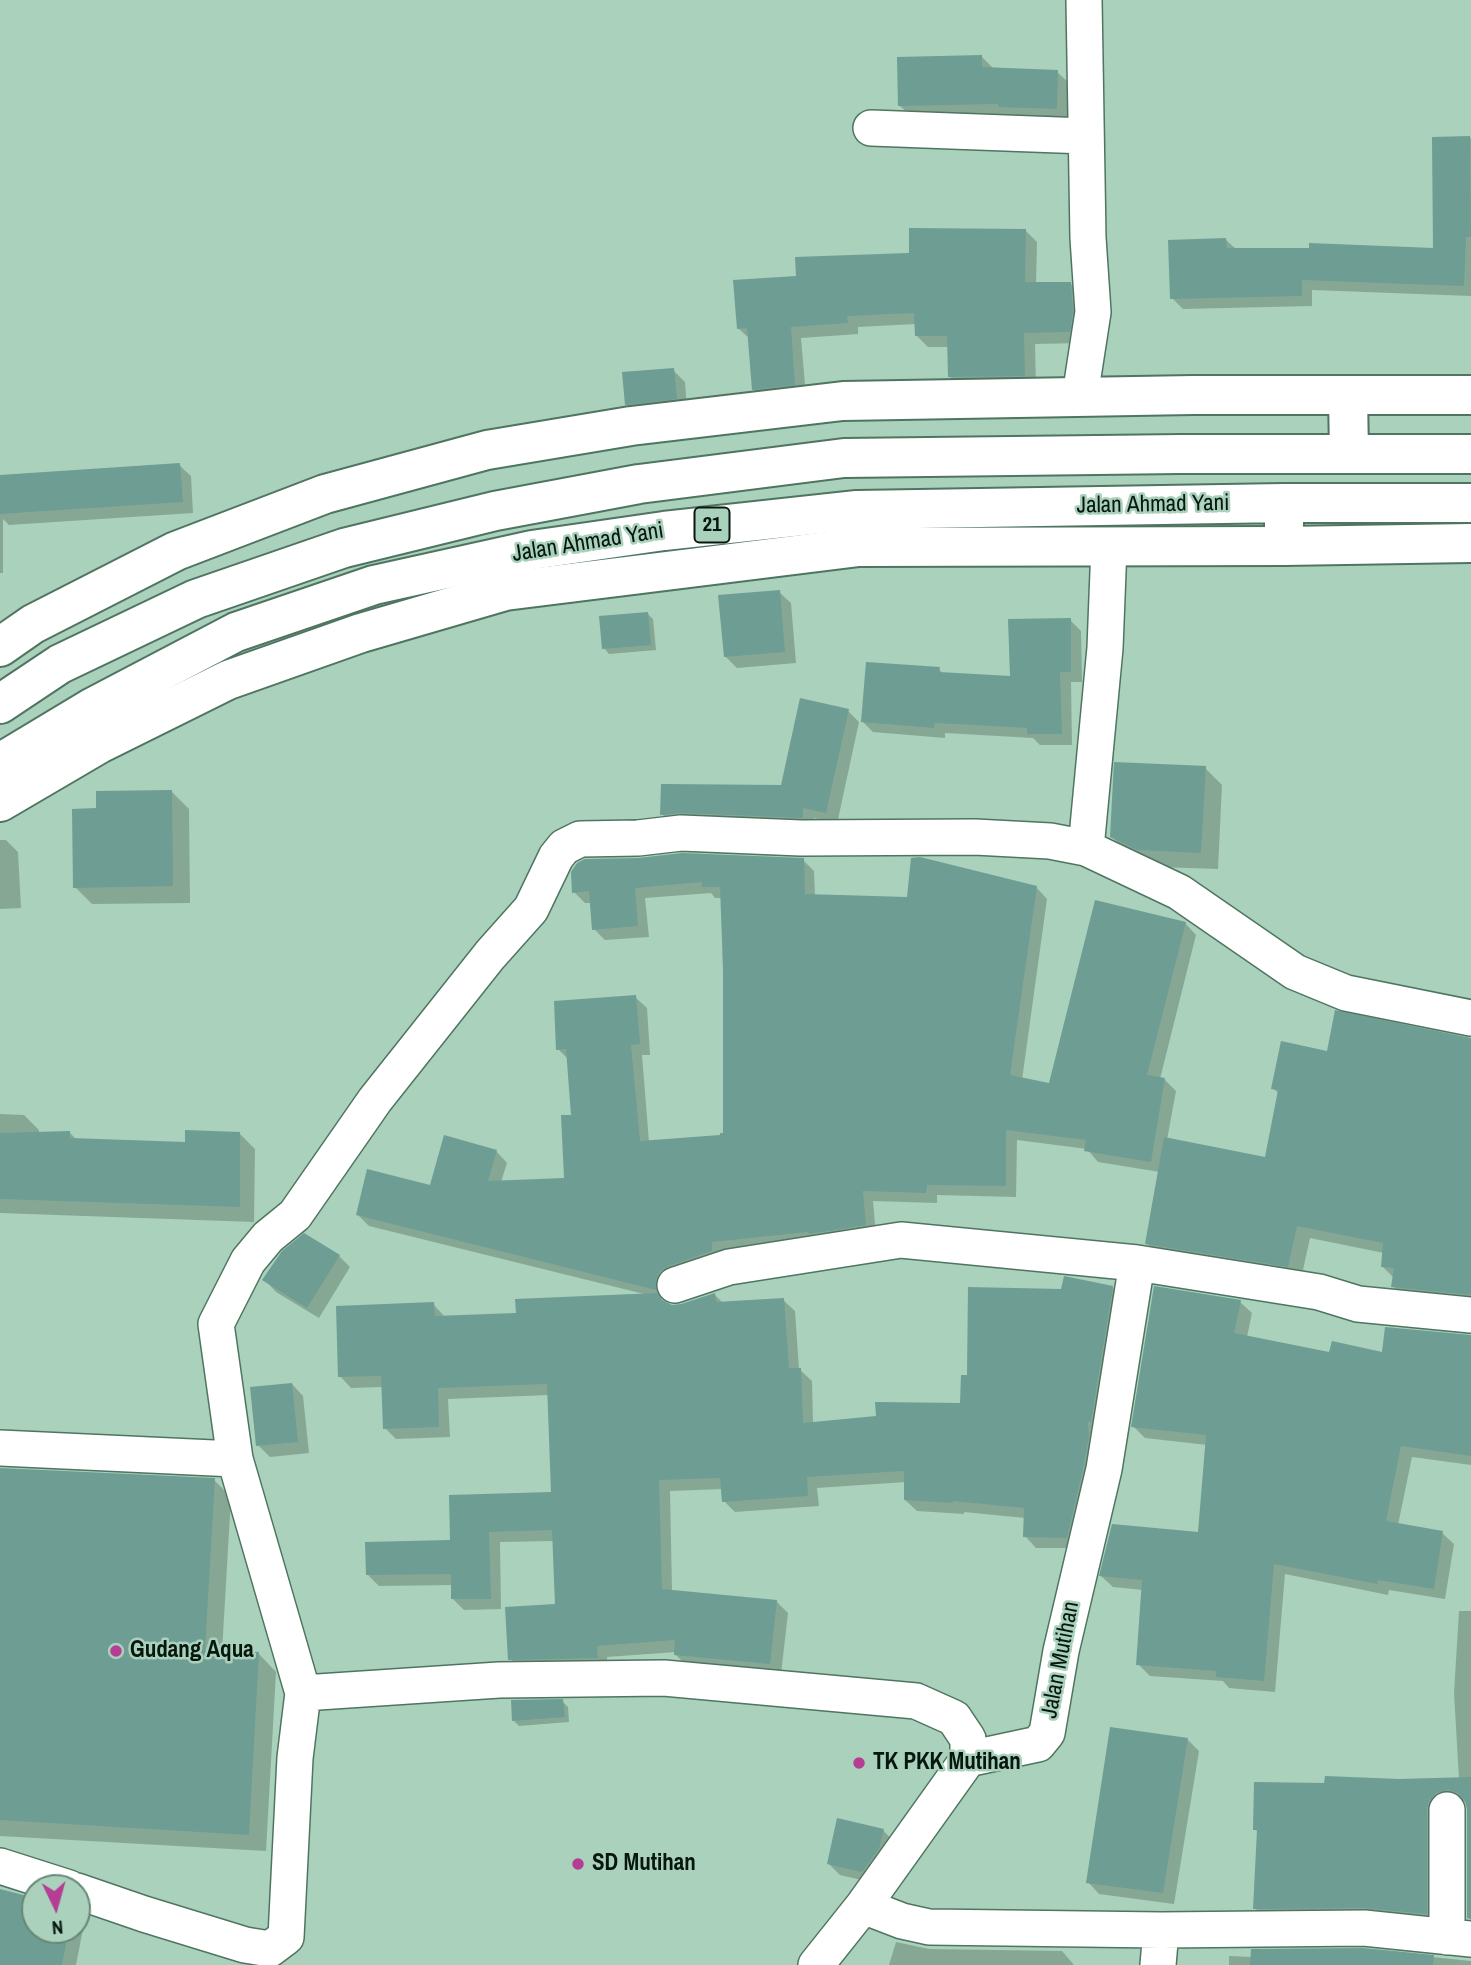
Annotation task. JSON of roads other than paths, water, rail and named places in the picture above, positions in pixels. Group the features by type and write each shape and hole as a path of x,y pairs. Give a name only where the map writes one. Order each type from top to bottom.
{"main road":[{"path":"1348,395 1349,454"},
{"path":"0,647 33,624 176,551 325,494 486,450 631,425 843,401 1471,395"},
{"name":"Jalan Ahmad Yani","path":"0,704 60,664 196,599 344,548 495,511 639,484 844,458 1471,454"},
{"path":"1284,503 1284,546"},
{"name":"Jalan Ahmad Yani","path":"0,762 93,707 236,632 374,585 532,550 664,531 857,510 1284,503 1471,503"},
{"path":"0,802 99,744 228,680 361,632 505,591 859,547 1471,543"}],"street":[{"path":"1080,397 1093,313 1088,238 1084,0"},
{"path":"871,128 1086,136"},
{"path":"1086,848 1105,648 1109,546"},
{"path":"91,1896 245,1945 270,1949 286,1937 295,1758 303,1693 235,1459 216,1324 248,1261 268,1237 295,1215 375,1100 490,955 531,909 556,857 564,847 580,839 681,833 801,838 975,837 1051,841 1086,848 1179,892 1296,972 1346,993 1471,1018"},
{"path":"675,1285 729,1267 901,1240 1137,1264 1319,1292 1358,1304 1471,1315"},
{"name":"Jalan Mutihan","path":"968,1759 1038,1744 1047,1734 1061,1651 1104,1469 1137,1264"},
{"path":"0,1448 235,1459"},
{"path":"303,1693 499,1680 664,1678 915,1701 954,1718 968,1739 968,1759 863,1906 816,1965"},
{"path":"863,1906 902,1921 929,1927 1161,1930 1364,1928 1459,1938 1447,1810"},
{"path":"0,1866 25,1874"},
{"path":"1158,1965 1161,1930"}],"place":[{"name":"Gudang Aqua","path":"116,1651"},
{"name":"TK PKK Mutihan","path":"859,1763"},
{"name":"SD Mutihan","path":"578,1864"}]}
